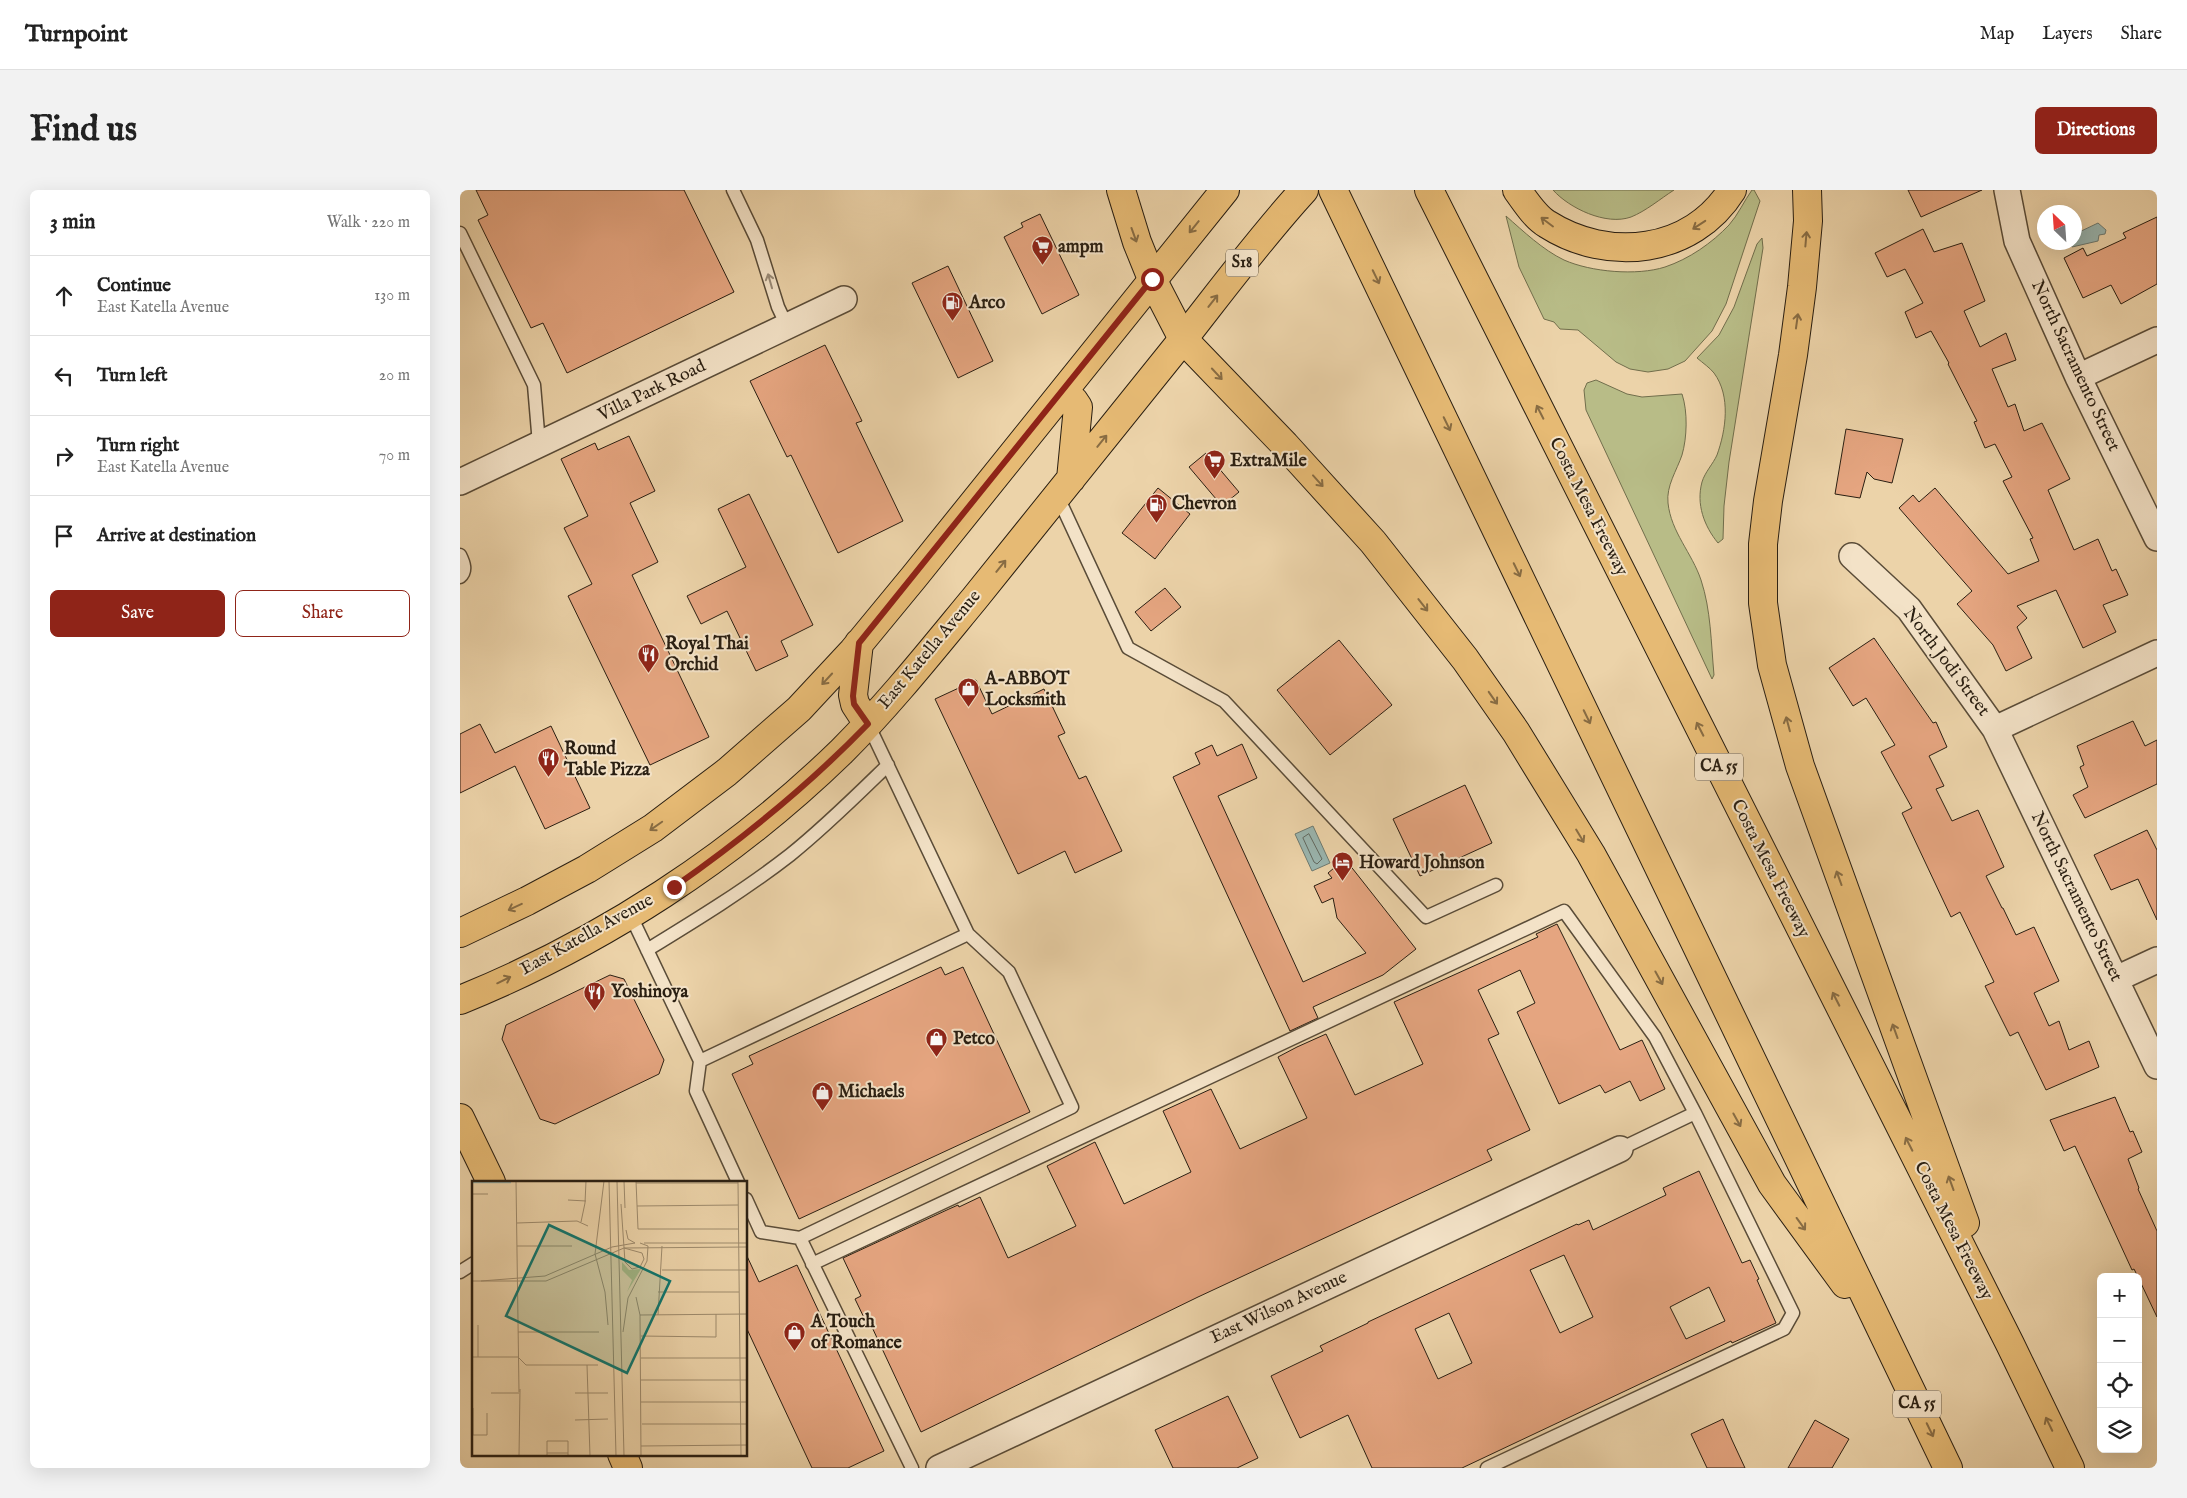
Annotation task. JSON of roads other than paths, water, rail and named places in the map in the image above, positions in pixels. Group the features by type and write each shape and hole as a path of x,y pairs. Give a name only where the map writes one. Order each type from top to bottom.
{"main road":[{"path":"1121,190 1128,218 1152,279 1183,339 1279,439 1373,542 1465,658 1511,723 1591,854 1772,1184 1885,1340"},
{"path":"460,933 527,901 587,869 653,828 681,808 770,736 824,683 859,643 1225,190"},
{"name":"East Katella Avenue","path":"460,1000 589,938 630,914 728,849 818,774 868,724 911,676 1183,339 1263,236 1304,190"},
{"name":"CA 55","path":"1333,190 1948,1468"},
{"name":"Costa Mesa Freeway","path":"1429,190 2010,1344 2070,1468"},
{"path":"1517,190 1546,223 1571,237 1595,245 1622,248 1648,247 1673,239 1696,228 1718,209 1732,190"},
{"path":"1808,190 1808,221 1802,287 1793,355 1768,501 1763,544 1763,603 1772,665 1800,766 1832,858 2010,1344"},
{"path":"1064,391 1074,400 1078,407 1064,487"},
{"path":"859,643 853,696 854,704 868,724"},
{"path":"460,1118 491,1181"},
{"path":"623,1456 628,1468"}],"street":[{"name":"North Sacramento Street","path":"2007,190 2017,241 2078,378 2157,538"},
{"name":"Villa Park Road","path":"460,482 844,300"},
{"path":"2078,378 2157,340"},
{"name":"North Jodi Street","path":"1852,556 1909,609 1995,729"},
{"path":"1995,729 2157,653"},
{"name":"North Sacramento Street","path":"1995,729 2157,1066"},
{"path":"2116,979 2157,960"},
{"name":"East Wilson Avenue","path":"939,1468 1620,1149"}],"lane":[{"path":"734,190 757,240 778,307 787,326"},
{"path":"460,234 534,385 539,444"},
{"path":"1064,487 1128,648 1224,701 1426,917 1496,885"},
{"path":"460,556 464,573 460,577"},
{"path":"748,1203 761,1232 800,1238 1072,1107 1009,972 968,934 868,724"},
{"path":"647,950 692,923 789,855 836,815 888,765"},
{"path":"812,1264 1564,911 1655,1037 1793,1313 1784,1329 1486,1468"},
{"path":"630,914 700,1061 696,1091 738,1181"},
{"path":"700,1061 968,934"},
{"path":"1620,1149 1694,1114"},
{"path":"800,1238 912,1468"},
{"path":"460,1272 472,1264"}],"water":[{"path":"2098,223 2106,230 2105,234 2099,235 2098,241 2082,245 2082,231"},
{"path":"1313,826 1330,863 1312,871 1295,834"}],"place":[{"name":"ampm","path":"1042,266"},
{"name":"Arco","path":"953,322"},
{"name":"ExtraMile","path":"1214,480"},
{"name":"Chevron","path":"1156,523"},
{"name":"Royal Thai Orchid","path":"649,673"},
{"name":"A-ABBOT Locksmith","path":"969,708"},
{"name":"Round Table Pizza","path":"548,778"},
{"name":"Howard Johnson","path":"1343,882"},
{"name":"Yoshinoya","path":"595,1011"},
{"name":"Petco","path":"937,1058"},
{"name":"Michaels","path":"822,1111"},
{"name":"A Touch of Romance","path":"795,1351"}]}
